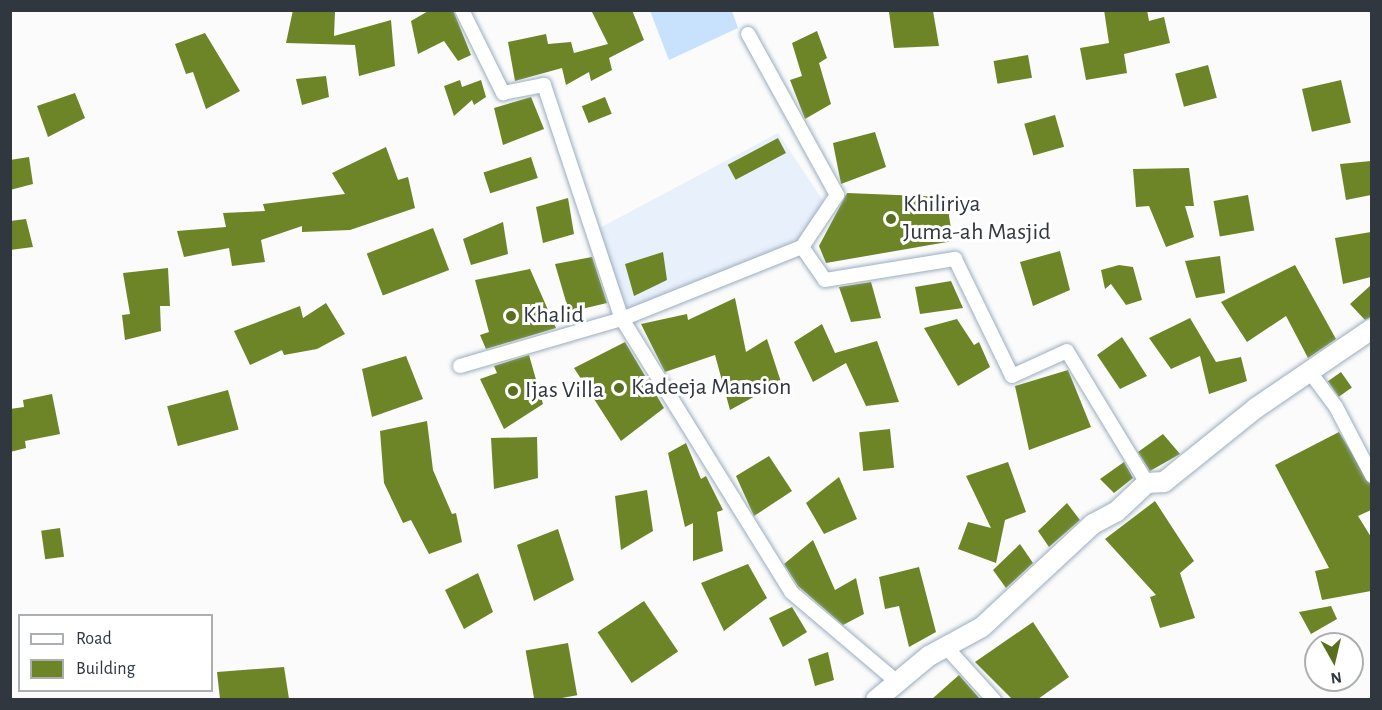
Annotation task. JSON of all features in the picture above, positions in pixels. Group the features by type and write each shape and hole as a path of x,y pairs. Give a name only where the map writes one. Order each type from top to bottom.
{"main road":[{"path":"876,699 945,647 982,627 1078,535 1116,512 1147,483 1164,482 1256,408 1371,329"}],"street":[{"path":"462,10 503,93 544,85 622,319 791,592 897,682"},
{"path":"460,366 622,319 802,247 837,195 748,34"},
{"path":"802,247 825,280 955,259 1012,376 1067,351 1147,483"},
{"path":"1310,372 1336,407 1371,476"},
{"path":"945,647 994,699"}],"shaded area":[{"path":"650,11 732,11 738,28 669,60"},
{"path":"778,133 824,202 800,242 628,312 596,230"}],"building":[{"path":"293,10 335,12 334,36 391,20 395,66 359,76 355,45 286,43"},
{"path":"430,10 453,10 471,55 458,61 444,41 418,54 411,21"},
{"path":"591,10 632,10 644,40 609,58 612,70 591,81 589,72 566,85 562,68 515,81 508,42 546,34 548,44 571,42 574,53 608,44"},
{"path":"1104,10 1147,10 1149,21 1164,17 1170,43 1124,54 1127,73 1086,80 1080,48 1109,43"},
{"path":"933,11 939,46 894,48 889,12"},
{"path":"817,31 827,58 819,63 831,104 805,119 790,80 802,76 792,43"},
{"path":"205,33 240,91 206,109 193,72 186,74 175,44"},
{"path":"1028,55 1032,78 998,84 994,61"},
{"path":"1208,65 1217,98 1184,107 1175,74"},
{"path":"326,76 329,97 302,105 296,79"},
{"path":"460,80 462,87 481,80 486,97 474,105 472,100 454,116 444,86"},
{"path":"1341,80 1351,123 1312,132 1302,89"},
{"path":"75,93 85,118 48,137 37,106"},
{"path":"531,97 544,129 503,145 494,108"},
{"path":"605,97 612,114 589,123 582,106"},
{"path":"1055,115 1064,147 1033,156 1024,124"},
{"path":"875,132 886,167 841,184 833,143"},
{"path":"778,138 786,153 736,180 728,165"},
{"path":"386,147 398,180 408,177 415,208 350,230 302,232 302,226 261,240 265,262 232,266 229,248 184,257 177,231 226,227 223,213 265,211 263,204 345,194 332,173"},
{"path":"29,157 33,184 10,190 10,160"},
{"path":"531,157 538,178 490,193 483,172"},
{"path":"1371,161 1371,195 1346,200 1340,164"},
{"path":"1189,168 1194,206 1185,206 1194,237 1166,247 1149,206 1136,207 1133,169"},
{"name":"Khiliriya Juma-ah Masjid","path":"847,193 946,197 953,241 826,263 819,246"},
{"path":"1248,195 1254,230 1220,237 1214,201"},
{"path":"568,198 574,234 543,243 536,207"},
{"path":"26,219 33,247 10,250 10,221"},
{"path":"503,222 508,254 471,265 463,239"},
{"path":"433,228 449,270 383,295 367,253"},
{"path":"1371,232 1371,277 1343,284 1335,238"},
{"path":"1060,251 1070,290 1033,306 1020,262"},
{"path":"663,252 667,280 634,296 625,264"},
{"path":"1220,256 1225,293 1196,298 1185,261"},
{"path":"592,257 607,303 569,312 555,264"},
{"path":"1119,265 1133,267 1142,300 1126,305 1111,284 1105,289 1101,270"},
{"path":"1295,265 1336,339 1308,358 1286,316 1247,342 1221,302"},
{"path":"168,268 170,306 160,306 161,331 125,340 122,315 130,314 123,273"},
{"name":"Khalid","path":"530,269 556,328 486,349 480,335 489,332 475,280"},
{"path":"951,281 963,308 920,314 915,287"},
{"path":"871,282 881,318 851,322 839,287"},
{"path":"1371,285 1371,317 1365,320 1350,304"},
{"path":"735,298 746,352 767,339 781,382 730,410 715,355 665,372 641,324 687,314 688,320"},
{"path":"326,303 345,334 317,349 284,355 282,350 250,365 234,331 300,306 303,318"},
{"path":"1190,318 1216,362 1241,357 1247,381 1209,394 1200,356 1171,369 1149,338"},
{"path":"957,319 974,345 979,342 990,367 958,386 924,328"},
{"path":"822,324 835,353 877,341 899,402 866,406 846,363 813,382 794,342"},
{"path":"1122,337 1147,376 1120,389 1097,355"},
{"name":"Kadeeja Mansion","path":"625,342 664,408 621,441 574,368"},
{"name":"Ijas Villa","path":"529,355 543,404 504,429 480,379 497,373 494,366"},
{"path":"406,356 423,399 372,417 362,369"},
{"path":"1068,370 1091,427 1029,450 1015,386"},
{"path":"1341,372 1352,388 1339,397 1328,381"},
{"path":"228,390 239,430 178,446 167,406"},
{"path":"52,394 60,434 25,441 26,448 10,452 10,409 24,407 23,400"},
{"path":"427,421 433,470 452,514 456,513 462,542 429,554 411,520 403,523 384,483 380,431"},
{"path":"890,429 894,468 863,471 859,432"},
{"path":"1339,432 1371,485 1371,510 1358,516 1371,537 1371,591 1322,600 1315,571 1329,568 1275,465"},
{"path":"1163,434 1180,454 1150,471 1138,452"},
{"path":"537,437 538,478 494,489 491,438"},
{"path":"686,443 701,479 706,476 723,510 717,512 723,551 693,561 693,523 685,527 668,453"},
{"path":"769,456 792,491 754,516 736,476"},
{"path":"1008,462 1026,512 1005,520 996,563 958,549 968,522 991,528 966,476"},
{"path":"1124,462 1133,478 1114,493 1100,479"},
{"path":"839,477 857,519 824,534 806,503"},
{"path":"647,490 653,531 621,550 615,496"},
{"path":"1155,501 1194,561 1180,573 1195,618 1160,628 1150,597 1156,595 1105,539"},
{"path":"1067,503 1080,520 1049,547 1038,531"},
{"path":"60,528 64,557 45,559 41,531"},
{"path":"558,529 574,580 534,601 517,545"},
{"path":"813,540 835,590 856,578 864,614 843,625 798,586 784,564"},
{"path":"1020,544 1033,563 1006,588 993,570"},
{"path":"748,564 767,598 724,631 701,583"},
{"path":"919,567 936,632 909,647 899,606 885,609 879,577"},
{"path":"478,573 493,612 464,629 445,590"},
{"path":"644,601 678,652 632,683 598,632"},
{"path":"1331,606 1337,619 1314,632 1310,632 1299,612"},
{"path":"792,607 807,632 783,647 769,618"},
{"path":"1033,622 1069,677 1038,699 1012,699 975,662"},
{"path":"568,643 577,695 534,700 526,650"},
{"path":"828,652 834,680 815,686 808,659"},
{"path":"284,667 289,699 220,699 217,672"},
{"path":"959,675 980,699 932,699"}],"place":[{"name":"Khiliriya Juma-ah Masjid","path":"891,219"},
{"name":"Khalid","path":"511,316"},
{"name":"Kadeeja Mansion","path":"619,388"},
{"name":"Ijas Villa","path":"513,391"}]}
